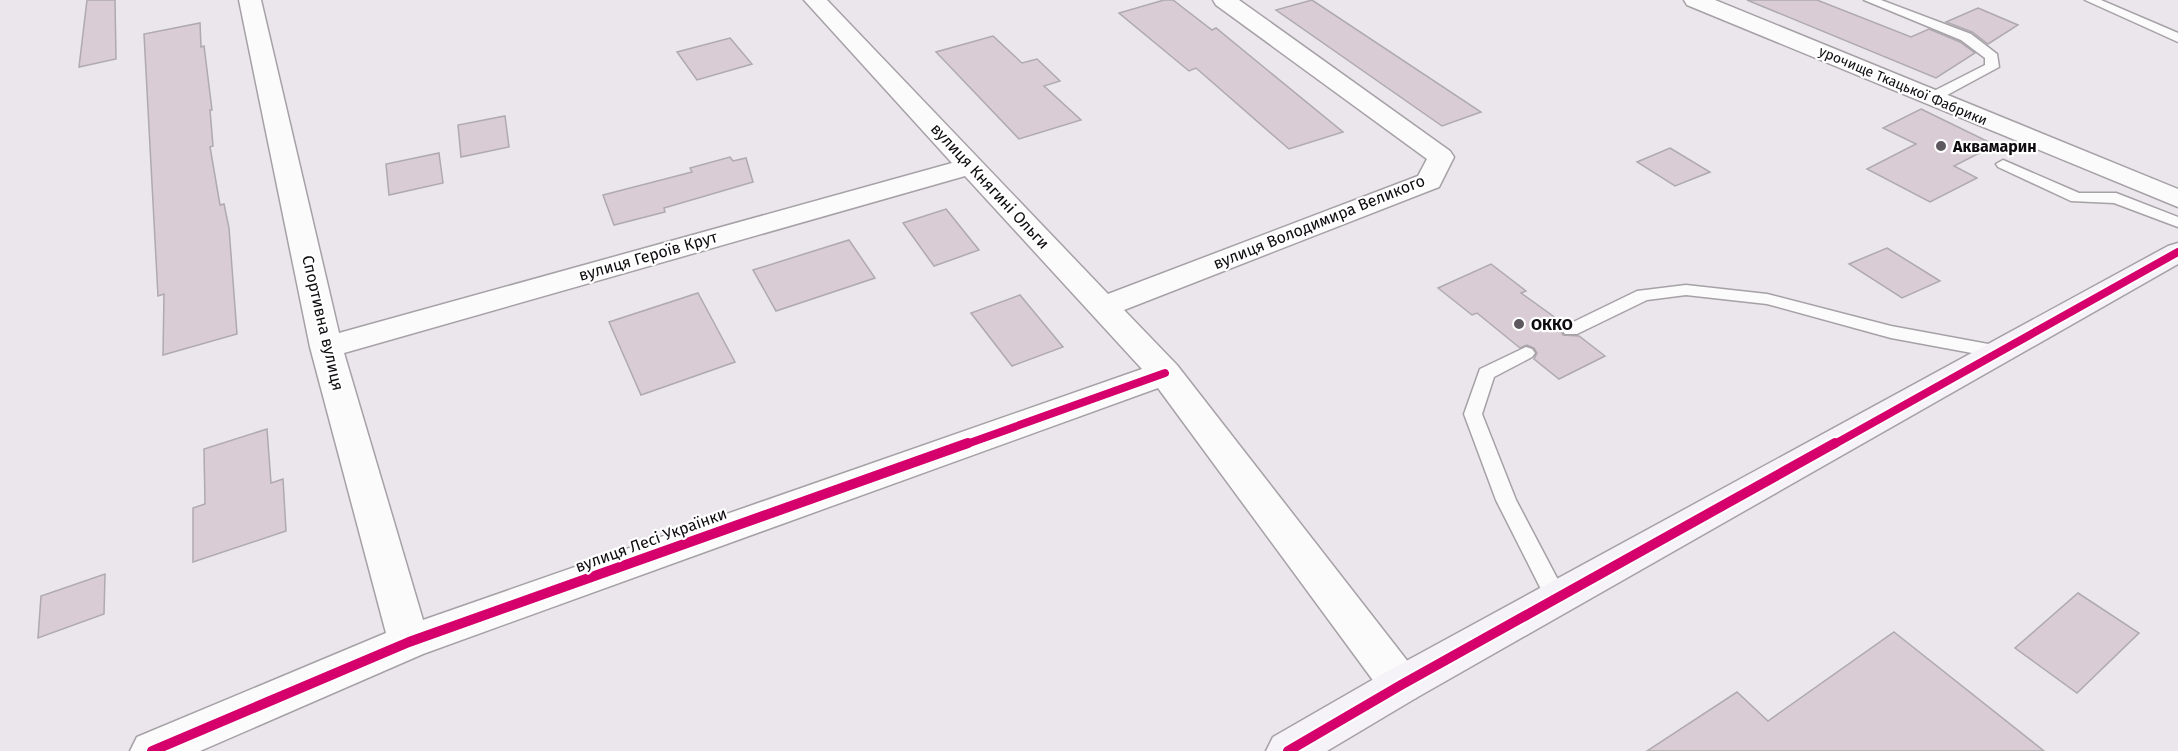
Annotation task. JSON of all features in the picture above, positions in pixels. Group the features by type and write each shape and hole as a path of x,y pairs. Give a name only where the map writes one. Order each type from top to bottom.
{"main road":[{"path":"1288,751 1401,685 2178,252"}],"street":[{"name":"Спортивна вулиця","path":"250,0 326,347 409,642"},
{"name":"вулиця Княгині Ольги","path":"815,0 1165,373 1401,685"},
{"name":"вулиця Володимира Великого","path":"1103,307 1429,181 1441,157 1224,0"},
{"name":"урочище Ткацької Фабрики","path":"1695,0 2178,199"},
{"name":"вулиця Героїв Крут","path":"326,347 971,166"},
{"name":"вулиця Лесі Українки","path":"153,751 409,642 1165,373"}],"lane":[{"path":"1870,0 1966,37 1992,57 1992,67 1931,98"},
{"path":"2091,0 2178,38"},
{"path":"2003,164 2076,198 2116,198 2178,222"},
{"path":"1571,330 1643,295 1686,290 1767,299 1891,332 1999,352"},
{"path":"1526,353 1486,373 1473,414 1506,500 1557,599"}],"building":[{"path":"87,0 115,0 116,59 79,67"},
{"path":"1164,0 1173,0 1212,30 1216,28 1343,132 1289,149 1196,68 1189,71 1119,13"},
{"path":"1312,0 1481,112 1442,126 1276,10"},
{"path":"1747,0 1817,0 1911,37 1929,29 1960,42 1975,53 1936,78"},
{"path":"1978,8 2018,25 1988,44 1972,32 1946,22"},
{"path":"200,23 201,47 204,46 212,110 210,110 213,146 210,147 220,205 224,204 229,228 237,334 163,355 164,294 158,296 144,34"},
{"path":"993,36 1022,63 1037,59 1060,81 1044,86 1081,120 1019,139 936,52"},
{"path":"730,38 752,64 697,80 677,52"},
{"path":"1921,109 1995,145 1954,166 1977,178 1930,202 1867,169 1916,144 1883,128"},
{"path":"505,116 509,147 461,157 458,125"},
{"path":"1670,148 1710,172 1675,186 1637,162"},
{"path":"439,153 443,183 389,195 386,164"},
{"path":"730,157 733,161 746,158 753,182 664,208 665,212 614,225 603,195 692,172 690,168"},
{"path":"946,209 979,250 934,266 903,223"},
{"path":"849,240 875,278 776,311 753,270"},
{"path":"1887,248 1940,281 1902,298 1849,264"},
{"path":"1491,264 1526,291 1521,293 1564,324 1560,330 1563,335 1579,336 1605,356 1559,379 1534,359 1537,353 1534,348 1527,345 1520,348 1477,313 1472,315 1438,288"},
{"path":"698,293 735,362 641,395 609,322"},
{"path":"1020,295 1063,347 1012,366 971,313"},
{"path":"267,429 271,483 283,479 286,531 193,562 193,508 205,504 204,449"},
{"path":"105,574 104,614 38,638 41,596"},
{"path":"2078,593 2139,633 2077,693 2015,648"},
{"path":"1894,632 2044,751 1647,751 1737,692 1768,721"}],"cycle path":[{"path":"1288,751 1401,685 2178,252"},
{"path":"152,751 409,642 1165,373"}],"place":[{"name":"Аквамарин","path":"1941,146"},
{"name":"ОККО","path":"1519,324"}]}
